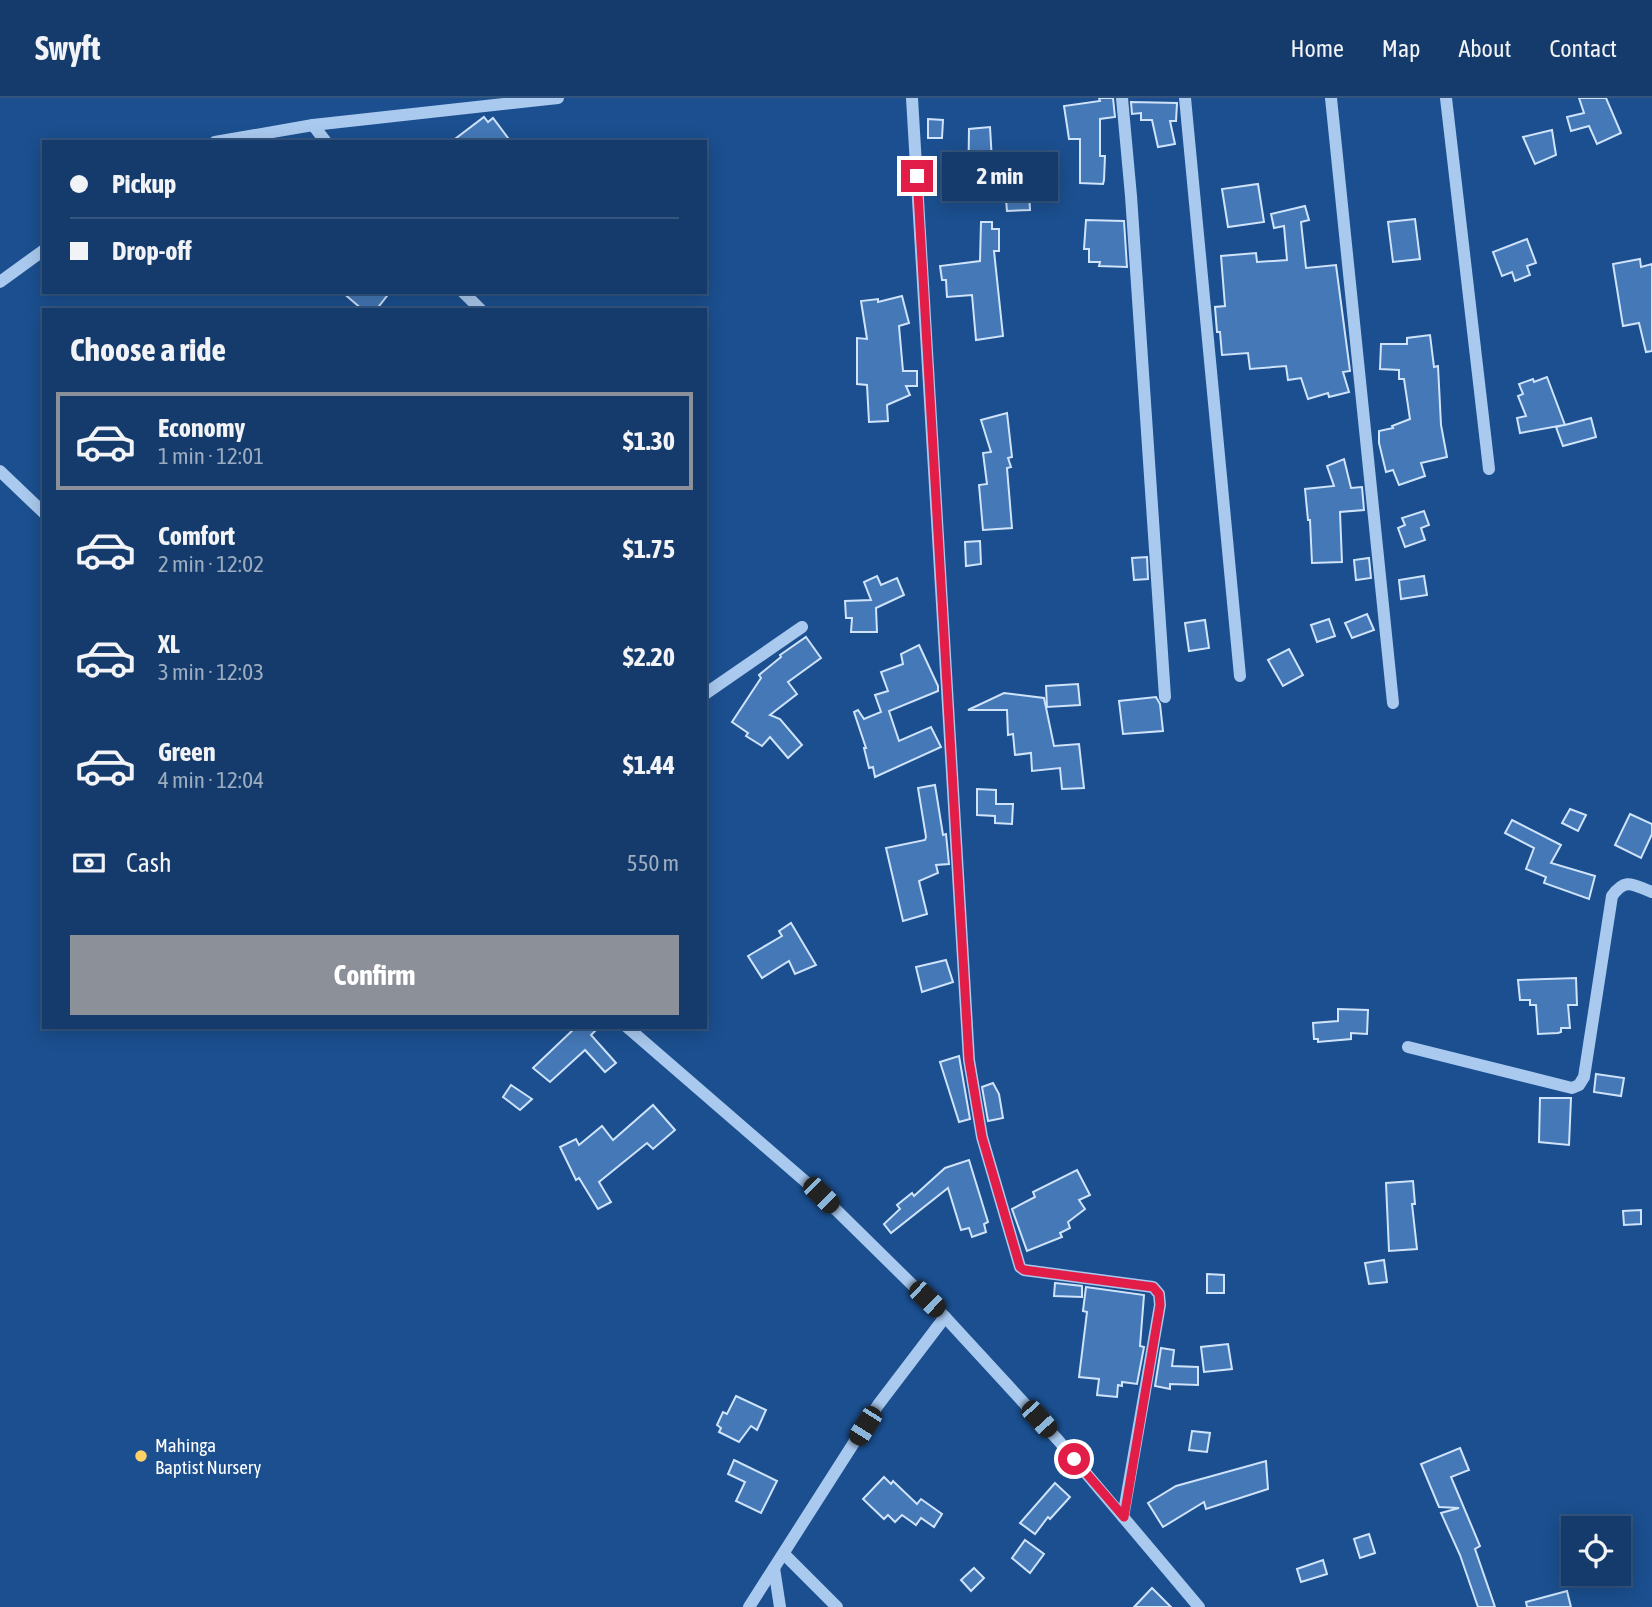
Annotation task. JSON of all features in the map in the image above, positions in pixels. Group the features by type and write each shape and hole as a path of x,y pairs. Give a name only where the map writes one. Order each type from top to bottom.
{"street":[{"path":"227,140 313,125 558,98"},
{"path":"912,98 969,1060 982,1137 1020,1267 1024,1270 1153,1287 1159,1294 1160,1305 1124,1517"},
{"path":"1122,98 1165,697"},
{"path":"1185,98 1240,676"},
{"path":"1331,98 1393,703"},
{"path":"1446,98 1489,469"},
{"path":"313,125 324,140"},
{"path":"0,282 42,251"},
{"path":"465,294 479,308"},
{"path":"0,471 42,511"},
{"path":"707,693 802,627"},
{"path":"1408,1047 1572,1088 1579,1085 1584,1077 1612,896 1619,886 1630,883 1652,892"},
{"path":"629,1029 821,1195 945,1317 1058,1440 1199,1607"},
{"path":"749,1607 878,1405 945,1317"},
{"path":"784,1554 836,1607"},
{"path":"774,1568 780,1607"}],"building":[{"path":"1099,98 1113,98 1115,117 1100,119 1100,156 1105,156 1104,180 1103,184 1080,183 1080,139 1069,139 1064,106 1100,101"},
{"path":"1579,98 1606,98 1621,133 1597,144 1589,126 1571,131 1567,117 1584,113"},
{"path":"1131,102 1177,103 1176,121 1170,121 1175,144 1158,147 1152,120 1141,120 1141,113 1132,114"},
{"path":"484,117 488,122 493,118 510,140 454,140"},
{"path":"928,119 943,120 942,138 928,138"},
{"path":"990,127 993,178 1028,176 1030,210 1007,211 1006,200 968,198 969,129"},
{"path":"1552,130 1556,155 1535,164 1523,137"},
{"path":"1258,184 1264,222 1228,227 1222,189"},
{"path":"1305,206 1309,220 1301,222 1306,268 1336,265 1350,371 1343,372 1349,392 1329,397 1328,393 1308,399 1301,378 1288,380 1286,366 1250,369 1248,353 1222,355 1215,307 1225,306 1221,256 1256,253 1257,262 1287,260 1284,226 1274,228 1271,214"},
{"path":"1415,219 1420,259 1393,262 1388,222"},
{"path":"1086,220 1124,221 1127,267 1099,266 1100,262 1089,262 1089,249 1084,249"},
{"path":"981,222 992,222 992,229 999,229 999,251 994,251 1003,336 976,340 972,295 947,297 946,280 942,280 940,266 980,261"},
{"path":"1527,239 1536,263 1527,266 1530,275 1515,281 1512,272 1502,276 1493,252"},
{"path":"1640,259 1641,267 1652,264 1652,351 1646,352 1639,323 1623,326 1613,264"},
{"path":"344,294 388,294 378,308 361,308"},
{"path":"902,296 909,323 899,326 903,371 917,371 917,386 906,386 910,395 887,405 888,421 869,422 867,385 857,384 857,338 867,339 861,301 878,299 878,302"},
{"path":"1430,335 1434,367 1438,366 1441,425 1447,457 1421,463 1425,476 1399,485 1393,470 1386,472 1379,431 1393,428 1392,426 1410,419 1404,379 1399,379 1399,370 1380,369 1381,344 1407,344 1407,338"},
{"path":"1547,377 1565,425 1591,418 1596,437 1563,446 1556,427 1564,425 1520,433 1517,418 1526,416 1518,396 1523,394 1519,384"},
{"path":"1007,413 1012,457 1008,458 1011,467 1007,468 1012,528 983,530 979,485 987,484 983,453 991,452 981,420"},
{"path":"1344,459 1351,488 1362,487 1364,510 1340,512 1342,562 1312,563 1305,489 1334,486 1327,466"},
{"path":"1424,511 1429,525 1421,528 1425,540 1405,547 1398,528 1405,525 1402,518"},
{"path":"980,541 981,564 966,566 965,542"},
{"path":"1147,557 1148,579 1134,580 1132,558"},
{"path":"1369,558 1371,578 1356,580 1354,560"},
{"path":"877,576 881,585 897,578 904,595 876,608 877,632 851,632 852,618 846,618 845,601 871,600 864,582"},
{"path":"1424,576 1427,595 1401,599 1399,580"},
{"path":"1367,614 1374,630 1352,638 1345,623"},
{"path":"1329,619 1335,636 1317,642 1311,625"},
{"path":"1205,620 1209,648 1189,651 1185,623"},
{"path":"806,637 821,658 788,682 797,694 770,715 780,719 802,745 788,758 770,737 762,746 746,736 748,733 732,722 761,678 759,675 781,657 780,655"},
{"path":"919,645 938,691 889,711 899,741 931,727 941,747 875,777 873,767 869,768 866,748 854,712 858,710 864,719 881,712 875,695 888,691 881,672 903,664 901,654"},
{"path":"1289,649 1303,675 1283,686 1268,660"},
{"path":"1078,684 1080,705 1047,707 1046,686"},
{"path":"1004,693 1044,698 1054,746 1079,744 1084,788 1062,789 1060,768 1032,771 1031,753 1015,755 1013,734 1008,735 1007,710 968,710"},
{"path":"1156,697 1160,704 1163,731 1123,734 1119,701"},
{"path":"935,785 943,835 946,834 949,864 936,865 938,873 919,881 927,914 903,921 886,848 925,840 918,788"},
{"path":"977,789 996,790 996,804 1013,804 1012,824 995,823 995,816 977,815"},
{"path":"1570,809 1586,815 1578,831 1562,823"},
{"path":"1630,814 1652,824 1652,834 1641,858 1615,845"},
{"path":"1512,820 1561,845 1551,863 1595,876 1589,899 1544,883 1546,877 1526,869 1534,848 1505,833"},
{"path":"791,923 816,965 795,974 789,961 762,978 748,956 782,936 779,931"},
{"path":"946,960 953,982 922,992 916,967"},
{"path":"1576,978 1577,1005 1568,1005 1570,1028 1561,1028 1558,1033 1538,1034 1536,1005 1530,1005 1530,1000 1520,1000 1518,980"},
{"path":"1338,1009 1368,1010 1367,1034 1351,1033 1351,1039 1318,1042 1318,1039 1314,1039 1313,1023 1338,1021"},
{"path":"574,1029 597,1029 591,1035 616,1063 605,1072 585,1050 550,1082 533,1068"},
{"path":"959,1056 970,1119 959,1122 940,1062"},
{"path":"1596,1074 1624,1078 1621,1096 1594,1092"},
{"path":"993,1083 999,1094 1003,1118 988,1121 982,1087"},
{"path":"511,1085 532,1099 520,1110 503,1097"},
{"path":"1540,1098 1571,1098 1569,1145 1539,1142"},
{"path":"653,1105 675,1130 653,1149 647,1143 599,1182 611,1202 598,1209 579,1178 576,1180 560,1147 576,1139 579,1145 602,1126 613,1140"},
{"path":"969,1160 988,1222 984,1224 986,1232 972,1237 969,1228 961,1230 948,1188 891,1233 884,1224 900,1209 897,1205 912,1193 914,1196 945,1168"},
{"path":"1077,1170 1090,1195 1079,1200 1085,1209 1068,1222 1070,1228 1060,1233 1062,1237 1027,1251 1012,1209 1035,1197 1033,1192"},
{"path":"1413,1181 1415,1204 1412,1204 1417,1249 1389,1251 1386,1183"},
{"path":"1641,1210 1641,1224 1624,1225 1623,1211"},
{"path":"1384,1260 1387,1282 1369,1284 1365,1263"},
{"path":"1207,1274 1224,1275 1224,1293 1207,1293"},
{"path":"1055,1283 1082,1286 1082,1297 1054,1296"},
{"path":"1086,1287 1144,1295 1140,1346 1144,1347 1137,1384 1122,1382 1122,1386 1118,1385 1117,1397 1097,1395 1099,1379 1079,1377 1087,1312 1083,1311"},
{"path":"1228,1344 1232,1369 1204,1372 1201,1347"},
{"path":"1161,1348 1174,1350 1172,1366 1198,1367 1198,1385 1170,1384 1170,1389 1155,1386"},
{"path":"736,1396 766,1410 757,1430 751,1426 739,1442 719,1432 721,1428 717,1425 723,1412 727,1414"},
{"path":"1192,1431 1210,1433 1207,1452 1189,1450"},
{"path":"1460,1448 1469,1470 1451,1477 1480,1546 1475,1549 1495,1607 1478,1607 1460,1555 1441,1513 1459,1508 1439,1507 1421,1464"},
{"path":"734,1460 777,1481 761,1513 736,1501 745,1482 728,1474"},
{"path":"1266,1461 1268,1489 1206,1509 1204,1502 1163,1527 1148,1503 1176,1486"},
{"path":"884,1477 891,1484 893,1481 917,1504 921,1499 942,1514 934,1527 921,1518 916,1525 902,1515 895,1522 888,1515 884,1519 863,1499"},
{"path":"1055,1483 1070,1497 1050,1519 1048,1517 1035,1534 1020,1523"},
{"path":"1369,1534 1375,1553 1360,1558 1354,1539"},
{"path":"1025,1540 1044,1554 1030,1573 1012,1558"},
{"path":"1323,1560 1327,1574 1301,1582 1297,1569"},
{"path":"974,1568 984,1578 971,1591 961,1580"},
{"path":"1152,1588 1171,1607 1134,1607"},
{"path":"1567,1591 1571,1607 1527,1607 1526,1602"}],"place":[{"name":"Mahinga Baptist Nursery","path":"141,1456"}],"route":[{"path":"917,176 969,1060 982,1137 1020,1267 1024,1270 1153,1287 1159,1294 1160,1305 1124,1517 1074,1459"}]}
